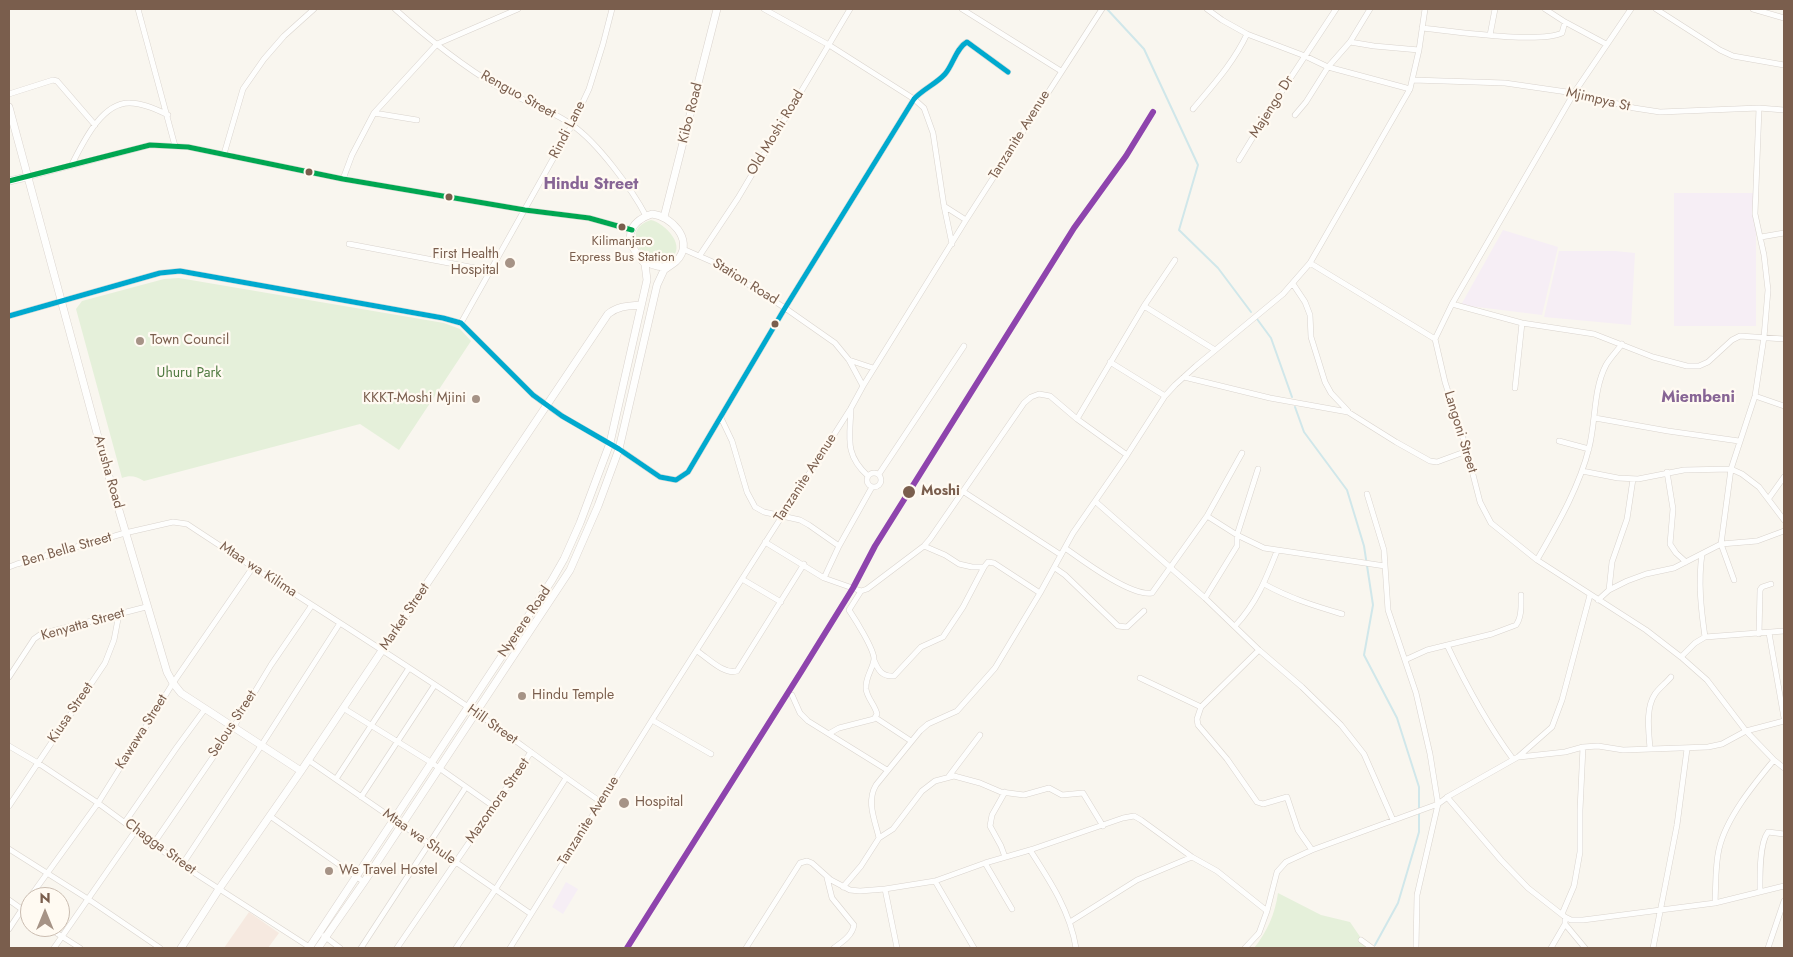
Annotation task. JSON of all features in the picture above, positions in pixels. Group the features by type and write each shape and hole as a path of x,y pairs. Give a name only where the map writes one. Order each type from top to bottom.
{"main road":[{"name":"Kibo Road","path":"664,217 717,9"},
{"name":"Arusha Road","path":"9,107 125,533 165,666 173,683 181,693 232,728 301,771"},
{"path":"9,182 27,177"},
{"path":"652,214 664,217 678,230 684,249 674,263 659,266 645,262 634,251 630,240 632,230 635,224 646,216 652,214"},
{"name":"Nyerere Road","path":"310,948 364,882 402,825 468,707 564,559 610,443 647,280 645,264 638,256"},
{"name":"Nyerere Road","path":"318,948 322,935 357,876 394,820 475,712 570,570 598,506 619,449 657,284 664,270 674,263"},
{"name":"Market Street","path":"181,948 219,889 457,541 608,314 613,309 623,306 641,305"}],"street":[{"path":"138,9 175,146"},
{"path":"224,154 243,89 264,59 284,36 314,9"},
{"name":"Renguo Street","path":"395,9 437,44 497,86 572,125 596,147 635,196 646,216"},
{"path":"343,179 352,155 374,113 437,44 518,9"},
{"name":"Rindi Lane","path":"461,323 572,125 589,89 612,9"},
{"path":"764,9 829,45 914,99 924,108 933,133 952,244"},
{"name":"Old Moshi Road","path":"700,255 738,198 850,9"},
{"path":"962,9 1061,71"},
{"name":"Tanzanite Avenue","path":"510,948 652,720 851,408 873,368 966,220 1102,9"},
{"path":"1207,9 1247,34 1305,56 1328,67 1410,89"},
{"name":"Majengo Dr","path":"1239,160 1336,9"},
{"path":"1295,115 1306,102 1328,67 1350,42 1370,9"},
{"path":"879,838 870,803 874,789 911,741 928,724 957,711 994,668 1055,568 1073,533 1128,456 1165,396 1184,377 1293,284 1310,263 1410,89 1419,50 1425,9"},
{"path":"1490,34 1496,9"},
{"path":"1545,9 1606,44"},
{"path":"1310,263 1435,338 1452,304 1574,93 1631,9"},
{"path":"1656,9 1720,50 1740,57 1784,65"},
{"path":"1753,9 1784,18"},
{"path":"1422,28 1490,34 1551,36 1562,33 1565,22"},
{"path":"1193,109 1222,75 1247,34"},
{"path":"9,316 160,273 180,270 442,318 461,323 513,377 546,405 610,443 660,477 676,480 688,472 785,308 914,99 925,88 946,74 962,46 967,42 1008,72"},
{"path":"1350,42 1419,50"},
{"path":"9,94 53,80 57,81 95,125"},
{"name":"Mjimpya St","path":"1413,80 1499,83 1574,93 1634,108 1660,112 1759,108 1784,110"},
{"path":"71,166 95,125 113,108 129,103 150,107 168,115"},
{"path":"1734,580 1721,544 1731,468 1755,396 1764,338 1768,290 1761,237 1755,214 1759,108"},
{"path":"374,113 417,120"},
{"path":"27,177 150,146 175,146 224,154 343,179 525,210 589,218 632,230"},
{"path":"944,206 966,220"},
{"path":"1761,237 1784,233"},
{"path":"349,244 491,271"},
{"name":"Station Road","path":"684,249 715,263 835,343 849,360 863,386"},
{"path":"1077,419 1144,306 1175,260"},
{"path":"1293,284 1305,302 1310,315 1311,338 1325,382 1331,393 1348,412 1390,439 1430,461 1437,462 1467,452"},
{"path":"1452,304 1522,323 1594,334 1669,362 1687,366 1699,366 1708,362 1732,340 1740,336 1784,339"},
{"path":"1144,306 1215,350"},
{"path":"1516,388 1522,323"},
{"name":"Langoni Street","path":"1435,338 1445,382 1467,452 1480,502 1491,523 1537,560 1646,630 1681,657 1707,680 1746,731 1784,768"},
{"path":"1537,560 1557,526 1582,470 1589,449 1599,383 1606,365 1622,344"},
{"path":"879,474 964,346"},
{"path":"849,360 873,368"},
{"path":"1110,362 1165,396"},
{"path":"1184,377 1270,398 1348,412"},
{"path":"1040,593 994,562 988,562 984,566 963,607 942,638 921,647 894,676 888,677 882,674 868,643 849,610 862,591 924,546 964,492 1024,403 1031,397 1040,394 1050,396 1077,419 1128,456"},
{"path":"1755,396 1784,406"},
{"path":"851,408 851,451 853,460 868,476"},
{"path":"721,418 732,442 747,492 755,507 764,512 800,520 839,546"},
{"path":"1595,418 1668,431 1739,440"},
{"path":"1559,441 1589,449"},
{"path":"1065,548 1103,575 1124,585 1152,593 1207,516 1242,453"},
{"path":"1582,470 1618,478 1638,479 1667,472 1731,468 1760,487 1784,520"},
{"path":"1205,598 1237,546 1237,535 1258,469"},
{"path":"824,578 839,546 872,487 881,483 882,478 879,474 873,472 868,476 867,482 872,487"},
{"path":"1667,472 1673,510 1670,544 1686,562"},
{"path":"1769,498 1784,477"},
{"path":"1609,590 1612,562 1626,519 1633,479"},
{"path":"964,492 1061,555"},
{"path":"1366,494 1384,550 1388,610 1416,693 1430,754 1438,804 1417,895 1416,948"},
{"path":"1096,502 1141,543 1171,567 1259,650 1302,687 1353,738 1364,754 1393,820"},
{"path":"1207,516 1237,535 1264,548 1385,566"},
{"name":"Mtaa wa Kilima","path":"125,533 179,522 187,524 382,650"},
{"path":"1598,600 1609,590 1638,576 1674,568 1721,544 1758,541 1784,531"},
{"name":"Ben Bella Street","path":"9,568 17,564 125,533"},
{"path":"766,542 824,578 862,591"},
{"path":"924,546 945,555 959,564 972,567 984,566"},
{"path":"1235,626 1253,605 1264,584 1277,551"},
{"path":"1702,554 1700,596 1705,638"},
{"path":"697,651 726,670 737,671 804,564"},
{"name":"Kawawa Street","path":"37,887 98,802 173,683 253,567"},
{"path":"1055,568 1065,575 1118,626 1127,626 1144,611"},
{"path":"742,579 780,602"},
{"path":"1264,584 1282,594 1342,614"},
{"path":"1759,634 1760,590 1762,587 1771,584"},
{"path":"1405,660 1427,650 1492,634 1516,625 1520,613 1522,595"},
{"path":"1245,948 1259,933 1277,872 1286,862 1312,850 1438,804 1447,796 1516,758 1552,726 1562,700 1590,595"},
{"name":"Selous Street","path":"154,843 232,728 286,641 312,605"},
{"name":"Kenyatta Street","path":"9,678 34,639 41,634 146,607"},
{"name":"Kiusa Street","path":"9,806 105,663 114,640 119,614"},
{"path":"182,865 340,623"},
{"path":"1681,657 1695,643 1705,638 1769,634 1784,631"},
{"path":"1516,758 1598,746 1624,750 1708,748 1722,744 1746,731 1784,719 1769,634"},
{"path":"1447,645 1495,735 1516,758"},
{"name":"Hill Street","path":"382,650 468,707 601,802"},
{"path":"1259,650 1201,707 1197,719 1202,731 1227,759 1257,802 1263,804 1283,796 1287,797 1298,830 1312,850"},
{"path":"874,659 866,679 866,691 876,709 876,718"},
{"path":"336,779 409,668"},
{"path":"1650,749 1648,720 1650,706 1655,694 1672,677"},
{"path":"1140,678 1201,707"},
{"path":"361,797 434,686"},
{"path":"792,695 802,716 887,770"},
{"path":"343,708 435,766 493,806"},
{"path":"125,822 205,709"},
{"path":"830,733 839,728 876,718 911,741"},
{"path":"652,720 711,754"},
{"path":"842,887 862,866 879,838 893,829 929,785 950,776 980,735"},
{"name":"Chagga Street","path":"9,746 98,802 182,865 310,948"},
{"path":"1583,747 1580,852 1574,886 1564,916 1565,924 1585,948"},
{"path":"1653,948 1677,825 1688,749"},
{"name":"Mazomora Street","path":"397,948 531,752"},
{"name":"Mtaa wa Shule","path":"308,760 531,914"},
{"path":"1715,903 1717,863 1721,843 1728,826 1752,786 1774,760"},
{"path":"950,776 971,780 1001,792 1029,795 1051,788 1062,795 1083,793 1103,826"},
{"path":"456,948 566,778"},
{"path":"361,948 466,788"},
{"path":"1005,792 992,815 990,826 1005,857"},
{"path":"1447,796 1501,860 1528,888 1571,920 1715,903 1784,886"},
{"path":"270,816 364,882"},
{"path":"746,948 800,863 807,861 812,863 827,878 842,887 860,892 885,889 934,881 1134,816 1192,857 1217,871 1267,911"},
{"path":"70,925 136,830"},
{"path":"1760,892 1762,850 1765,834 1768,832 1784,834"},
{"path":"9,849 88,899 160,948"},
{"path":"1030,850 1060,899 1070,922 1076,948"},
{"path":"1070,922 1137,880 1192,857"},
{"path":"985,863 1012,909"},
{"path":"827,878 832,898 854,926 849,936 834,948"},
{"path":"934,881 974,948"},
{"path":"885,889 898,948"},
{"path":"9,900 20,908"},
{"path":"1768,948 1784,901"},
{"name":"Kawawa Street","path":"9,929 20,912"},
{"path":"1551,948 1565,924"},
{"path":"322,935 340,948"},
{"path":"54,948 61,937"},
{"path":"64,937 80,948"},
{"path":"1361,940 1372,948"}],"shaded area":[{"path":"1674,193 1756,193 1756,326 1674,326"},
{"path":"1503,230 1558,247 1542,315 1461,305"},
{"path":"1559,251 1635,253 1631,325 1544,317"},
{"path":"566,882 578,889 563,914 552,907"},
{"path":"249,912 279,933 268,948 224,948"}],"green space":[{"path":"651,220 668,230 676,242 675,254 670,259 662,262 646,256 636,241 636,233 641,225"},
{"name":"Uhuru Park","path":"179,278 444,323 460,329 471,341 399,450 360,424 144,481 133,476 122,478 76,309 82,301 164,279"},
{"path":"1278,893 1321,915 1350,922 1365,944 1370,948 1254,948 1270,922"}],"waterway":[{"path":"1107,9 1144,49 1198,165 1179,230 1218,268 1251,312"},
{"path":"1257,319 1271,338 1292,397"},
{"path":"1295,407 1304,432 1347,490 1364,546 1373,605 1364,655 1397,718 1419,787 1419,832 1398,903 1375,945"}],"transit line":[{"path":"9,316 160,273 180,271 443,318 461,323 533,395 562,416 619,449 660,477 676,480 688,472 785,308 914,99 945,74 957,52 967,42 1008,72"},
{"path":"627,948 801,672 853,588 875,546 1074,228 1126,156 1153,112"},
{"path":"9,181 150,145 188,147 343,179 525,210 589,218 632,230"}],"place":[{"name":"Kilimanjaro Express Bus Station","path":"622,227"},
{"name":"First Health Hospital","path":"510,263"},
{"name":"Town Council","path":"140,341"},
{"name":"KKKT-Moshi Mjini","path":"476,399"},
{"name":"Moshi","path":"909,492"},
{"name":"Hindu Temple","path":"522,696"},
{"name":"Hospital","path":"624,803"},
{"name":"We Travel Hostel","path":"329,871"}],"district":[{"name":"Hindu Street","path":"591,185"},
{"name":"Miembeni","path":"1698,398"}]}
